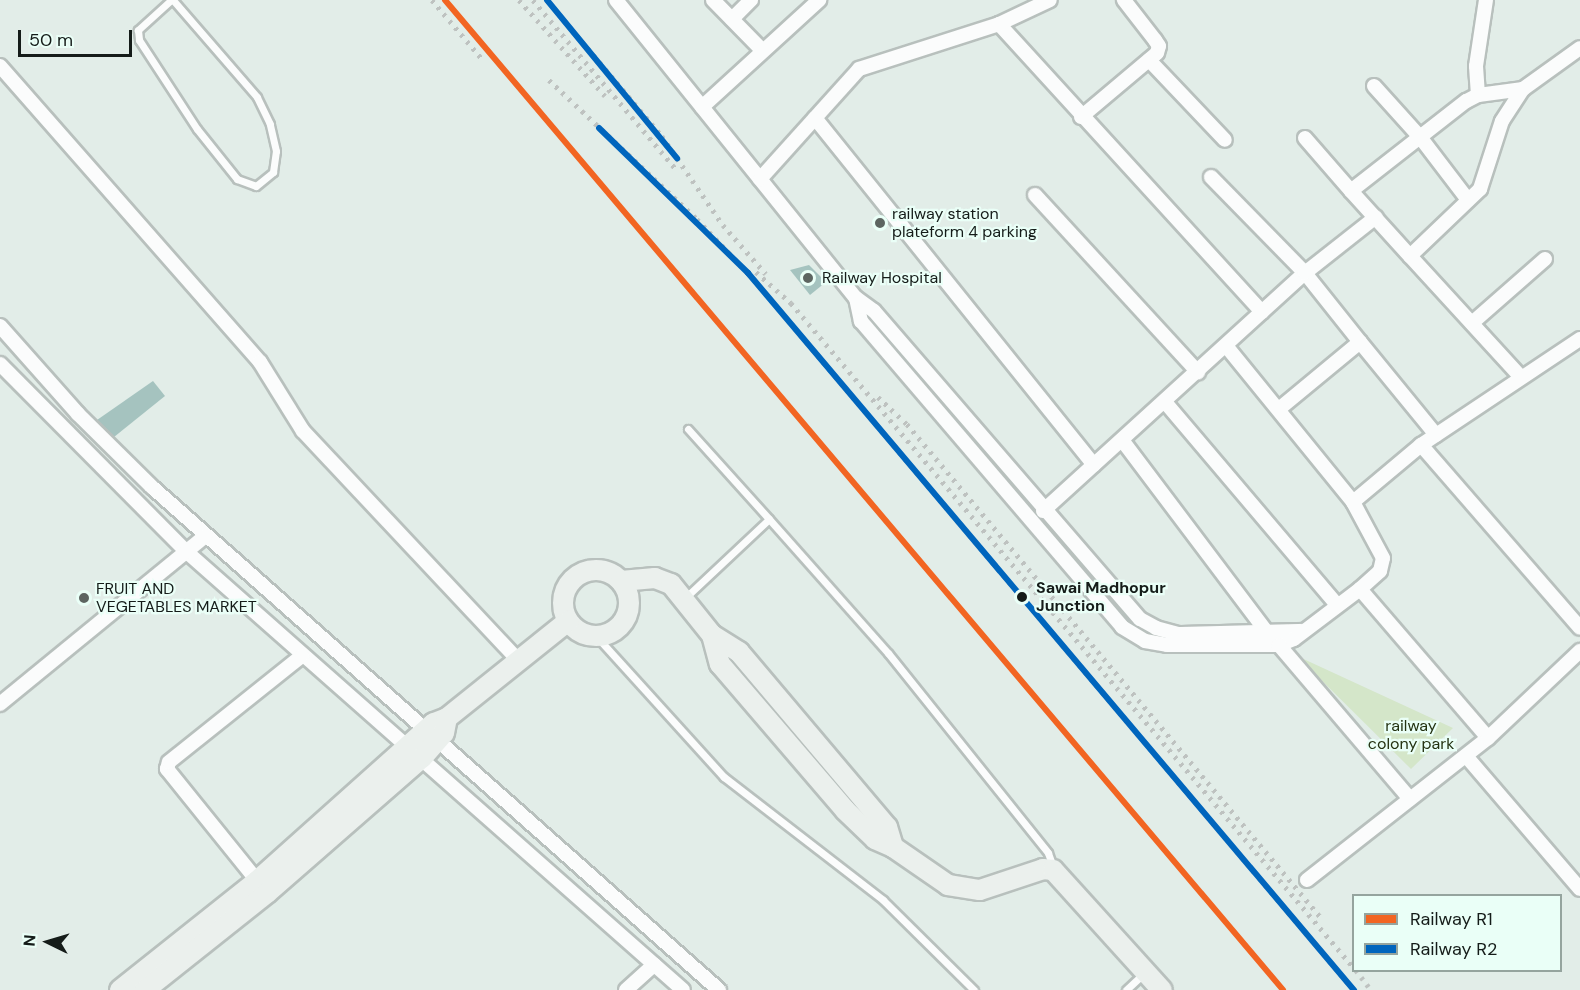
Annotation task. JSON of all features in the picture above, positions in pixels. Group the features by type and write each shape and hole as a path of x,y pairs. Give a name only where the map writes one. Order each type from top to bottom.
{"street":[{"path":"616,0 856,298 874,311 1043,511 1120,598 1156,628 1178,634 1268,634 1301,631"},
{"path":"713,0 763,51"},
{"path":"732,20 751,0"},
{"path":"702,107 819,0"},
{"path":"760,179 859,69 999,24 1050,0"},
{"path":"1081,117 1149,60 1159,46 1124,0"},
{"path":"1478,95 1478,45 1486,0"},
{"path":"999,24 1081,117 1262,312"},
{"path":"1410,256 1480,189 1503,121 1523,89 1580,48"},
{"path":"1149,60 1224,140"},
{"path":"0,66 260,362 303,431 517,659"},
{"path":"1374,86 1420,137 1468,200"},
{"path":"1351,191 1478,95 1523,89"},
{"path":"815,118 1094,465"},
{"path":"1305,138 1520,376"},
{"path":"1211,177 1305,273 1436,435"},
{"path":"1035,195 1198,372"},
{"path":"1043,511 1227,347 1305,273 1376,217"},
{"path":"1472,324 1545,259"},
{"path":"856,298 861,321 1122,627 1145,641 1167,645 1279,645 1360,589 1380,571 1383,558 1353,502 1227,347"},
{"path":"0,326 86,422 205,536 719,990"},
{"path":"1353,502 1422,445 1520,376 1580,339"},
{"path":"1279,409 1360,342"},
{"path":"24,355 3,367 188,553 683,990"},
{"path":"1165,402 1337,605"},
{"path":"1122,440 1268,634"},
{"path":"1422,445 1580,628"},
{"path":"0,704 188,553 205,536"},
{"path":"591,570 612,574 621,581 629,601 623,622 606,634 596,636 585,635 568,621 562,600 572,580 591,570"},
{"path":"621,581 656,578 670,584 712,635 720,664 806,765 875,839 894,847 948,885 980,890 1043,869 1053,870 1162,990"},
{"path":"1360,589 1488,738"},
{"path":"145,990 415,752 447,718 517,659 568,621"},
{"path":"1279,645 1410,799"},
{"path":"1306,880 1488,738 1580,651"},
{"path":"262,887 167,769 170,762 303,656"},
{"path":"1466,756 1580,889"},
{"path":"120,990 262,887"},
{"path":"626,990 654,965"}],"lane":[{"path":"172,0 257,97 270,124 276,151 273,172 256,186 247,186 230,171 197,129 139,40 138,30 172,0"},
{"path":"688,429 888,653 1047,853 1053,870"},
{"path":"684,599 769,519"},
{"path":"596,636 724,777 884,900 974,990"},
{"path":"1126,990 1145,973"}],"green space":[{"name":"railway colony park","path":"1297,656 1453,728 1411,769"}],"building":[{"path":"809,265 826,282 810,295 790,270"},
{"path":"153,381 165,396 114,437 97,420"}],"railway":[{"path":"432,0 484,61"},
{"path":"519,0 605,96"},
{"path":"533,0 675,168"},
{"path":"547,0 662,136 723,225 766,274"},
{"path":"549,80 697,219 748,273 1354,990"},
{"path":"756,272 791,303 1352,966"},
{"path":"878,397 907,424 1323,920"},
{"path":"1358,972 1371,990"}],"rail line":[{"name":"R1","path":"445,0 1283,990"},
{"name":"R2","path":"547,0 677,158"},
{"name":"R2","path":"599,128 748,273 1354,990"}],"place":[{"name":"railway station plateform 4 parking","path":"880,223"},
{"name":"Railway Hospital","path":"808,278"},
{"name":"Sawai Madhopur Junction","path":"1022,597"},
{"name":"FRUIT AND VEGETABLES MARKET","path":"84,598"}]}
